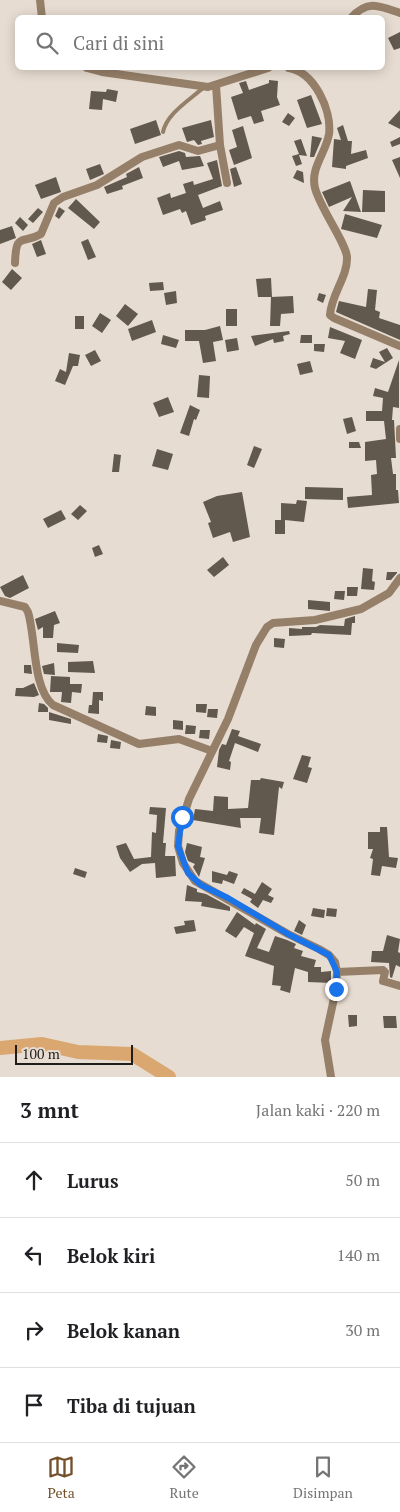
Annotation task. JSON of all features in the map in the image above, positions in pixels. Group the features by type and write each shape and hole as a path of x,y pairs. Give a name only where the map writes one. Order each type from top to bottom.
{"street":[{"path":"40,0 42,15"},
{"path":"354,15 360,6 368,4 400,12"},
{"path":"94,70 204,87 262,70"},
{"path":"296,70 302,72 310,79 328,120 329,134 315,169 314,183 324,213 345,250 347,260 330,315 400,346"},
{"path":"216,85 220,145 227,183"},
{"path":"15,263 17,244 27,237 41,234 54,203 63,197 91,188 142,157 160,149 179,144 198,151 220,145"},
{"path":"400,429 400,439"},
{"path":"331,1077 325,1040 336,989 337,972 329,955 288,934 228,898 201,885 188,873 178,846 180,824 189,799 228,719 256,645 267,627 273,623 315,620 361,609 389,593 400,578"},
{"path":"0,601 25,607 28,612 45,696 54,705 139,744 179,739 212,751"},
{"path":"337,972 383,970 385,972 383,981 400,986"}],"lane":[{"path":"163,132 165,124 171,116 204,87"}],"building":[{"path":"400,32 400,48 394,50 388,38"},
{"path":"269,80 278,81 277,97 280,105 261,111 264,121 254,124 251,116 238,120 231,97 243,93 239,83 246,81 249,90 269,83"},
{"path":"107,89 118,91 116,102 103,99 102,110 89,109 91,91 106,92"},
{"path":"311,95 322,124 307,128 297,100"},
{"path":"400,110 400,129 388,123"},
{"path":"288,113 295,118 289,126 282,122"},
{"path":"156,120 161,135 135,144 130,129"},
{"path":"211,120 214,137 201,141 202,144 198,145 194,140 187,142 182,128"},
{"path":"343,125 348,141 352,141 351,154 366,150 368,158 346,166 346,169 332,167 334,139 341,140 337,128"},
{"path":"243,126 252,158 234,165 229,150 237,147 232,130"},
{"path":"312,136 322,138 314,157 310,157"},
{"path":"400,137 400,144 392,147 390,142"},
{"path":"301,139 307,156 299,155 302,164 296,166 292,156 299,154 294,141"},
{"path":"179,151 185,153 186,157 200,156 204,166 182,170 179,161 163,167 159,157"},
{"path":"400,157 400,178 392,160"},
{"path":"217,160 222,186 198,195 203,208 220,201 223,210 205,216 206,220 191,225 186,211 182,213 180,209 163,215 157,198 170,193 171,198 186,193 183,184 193,181 194,185 213,179 207,163"},
{"path":"100,164 104,174 90,180 86,169"},
{"path":"139,167 143,178 122,186 123,189 107,194 104,187 127,177 126,174"},
{"path":"236,167 242,184 234,187 230,169"},
{"path":"297,170 303,172 304,183 293,178"},
{"path":"56,177 61,192 41,199 35,185"},
{"path":"350,181 361,212 343,211 352,197 329,207 322,192"},
{"path":"363,190 385,191 385,212 362,212"},
{"path":"76,199 100,222 94,229 68,208"},
{"path":"59,207 65,211 59,219 55,216"},
{"path":"38,208 43,212 33,223 28,219"},
{"path":"345,214 382,225 377,238 341,229"},
{"path":"20,217 28,225 23,231 15,223"},
{"path":"12,226 16,238 0,244 0,230"},
{"path":"88,239 96,257 88,260 81,242"},
{"path":"41,240 46,254 37,257 32,244"},
{"path":"12,269 22,278 11,290 2,282"},
{"path":"271,278 272,297 258,297 256,279"},
{"path":"163,282 164,290 150,291 149,283"},
{"path":"368,289 377,290 375,310 380,312 379,318 400,325 400,340 336,312 339,301 366,307"},
{"path":"176,291 177,303 166,305 164,293"},
{"path":"319,293 326,295 323,303 317,300"},
{"path":"293,296 294,313 281,314 280,326 270,326 271,297"},
{"path":"125,304 138,314 128,326 116,316"},
{"path":"226,309 237,309 237,326 226,326"},
{"path":"100,313 111,320 102,333 92,326"},
{"path":"75,316 84,316 84,329 75,329"},
{"path":"152,320 156,332 132,341 128,329"},
{"path":"220,326 223,340 213,342 216,361 203,363 199,341 185,341 185,330 205,330"},
{"path":"330,327 362,340 355,359 340,353 345,341 328,338"},
{"path":"289,331 290,334 283,336 284,341 274,343 273,339 255,346 251,336"},
{"path":"163,335 179,340 176,348 161,344"},
{"path":"301,335 312,335 312,343 300,343"},
{"path":"237,338 239,350 227,352 225,340"},
{"path":"314,344 325,344 324,352 314,351"},
{"path":"387,348 393,358 376,369 370,367 373,358 385,362 379,352"},
{"path":"95,350 101,361 91,366 85,355"},
{"path":"69,353 80,355 78,366 73,366 65,385 55,381 60,369 66,372"},
{"path":"399,360 399,408 393,407 392,420 394,420 396,458 391,458 393,474 396,474 396,490 398,490 399,503 348,508 347,497 372,495 371,475 377,474 376,460 365,461 365,442 386,439 384,421 366,421 366,411 382,411 383,398 373,396 375,388 388,392"},
{"path":"310,361 313,372 300,375 297,364"},
{"path":"199,375 210,376 209,398 197,397"},
{"path":"168,397 174,412 159,417 153,403"},
{"path":"190,405 200,410 196,420 194,419 189,436 180,433"},
{"path":"352,417 356,431 347,434 343,419"},
{"path":"349,442 359,442 361,448 349,448"},
{"path":"254,446 262,449 254,468 247,465"},
{"path":"157,449 173,454 168,470 152,466"},
{"path":"114,454 121,455 119,472 112,472"},
{"path":"305,487 343,488 343,500 305,499"},
{"path":"242,492 250,537 233,542 230,532 213,538 208,523 211,522 203,502 217,496"},
{"path":"297,500 307,501 304,522 285,520 285,534 275,534 275,520 281,520 281,503 296,504"},
{"path":"80,505 87,511 78,520 71,514"},
{"path":"61,510 66,519 48,528 43,519"},
{"path":"99,545 103,554 95,557 92,548"},
{"path":"223,557 229,565 214,577 207,570"},
{"path":"363,568 373,569 372,581 375,582 374,590 361,589"},
{"path":"387,572 397,573 391,580 386,580"},
{"path":"23,575 29,588 10,598 5,596 0,587"},
{"path":"347,587 358,587 357,596 347,596"},
{"path":"335,591 345,591 344,600 334,599"},
{"path":"308,600 330,602 330,611 308,609"},
{"path":"55,611 60,623 54,625 53,638 43,638 43,627 38,630 35,619"},
{"path":"355,616 351,635 312,633 311,635 289,636 289,628 302,629 302,627 316,627 320,625 344,626 345,619"},
{"path":"274,638 285,639 284,648 274,647"},
{"path":"57,643 79,645 78,653 57,652"},
{"path":"93,661 95,673 68,672 68,662"},
{"path":"54,663 55,675 44,674 42,666"},
{"path":"24,665 31,665 32,674 24,673"},
{"path":"51,676 70,677 70,684 82,684 81,693 72,692 71,703 61,702 62,692 50,692"},
{"path":"34,683 39,695 34,697 15,696 16,688 23,688"},
{"path":"93,692 103,692 103,701 99,700 99,714 88,713 89,705 92,705"},
{"path":"39,703 44,704 48,708 48,712 38,712"},
{"path":"196,704 207,704 206,713 196,712"},
{"path":"146,706 156,707 156,716 145,715"},
{"path":"208,709 218,709 217,718 207,717"},
{"path":"49,712 71,719 71,724 49,720"},
{"path":"173,720 183,721 183,730 173,729"},
{"path":"186,725 196,726 195,734 185,734"},
{"path":"232,729 240,731 238,736 261,744 258,752 235,743 229,761 231,762 230,770 217,767 219,750 222,744 226,745"},
{"path":"200,730 210,730 209,739 199,738"},
{"path":"98,734 108,736 107,743 97,742"},
{"path":"111,740 121,742 120,749 110,748"},
{"path":"302,755 311,757 308,767 312,768 307,783 293,779"},
{"path":"261,778 284,782 282,789 279,787 274,835 259,833 261,818 240,818 241,828 193,820 195,809 213,811 214,796 228,797 228,809 248,808 251,780 260,780"},
{"path":"150,807 166,808 163,843 166,843 165,856 175,856 176,876 156,878 155,863 142,864 130,872 120,858 116,846 126,843 134,859 151,857 152,832 156,833 157,815 149,814"},
{"path":"380,827 387,827 389,857 398,858 396,868 382,866 380,876 371,875 373,859 370,858 373,849 368,849 368,832 380,832"},
{"path":"187,843 202,847 200,857 205,858 199,877 193,867 195,864 188,861 185,852"},
{"path":"75,868 87,872 85,878 73,874"},
{"path":"212,871 227,875 229,871 238,874 234,884 223,880 222,884 212,882"},
{"path":"262,882 272,889 268,895 274,898 271,903 263,900 258,908 250,902 252,899 241,893 244,888 255,894"},
{"path":"187,885 197,889 197,892 206,894 230,907 230,911 201,906 202,902 185,901"},
{"path":"313,908 325,910 324,918 311,916"},
{"path":"327,908 337,909 336,917 326,916"},
{"path":"237,912 255,925 256,923 266,929 257,948 269,952 275,936 296,944 294,948 303,951 301,956 316,960 314,967 321,967 321,972 331,971 331,983 308,982 308,972 295,968 290,993 280,990 281,986 272,985 274,966 245,956 254,933 244,927 236,938 225,931"},
{"path":"194,920 196,931 176,934 174,927 185,925 184,921"},
{"path":"299,920 306,925 302,935 294,931"},
{"path":"387,935 400,939 398,952 400,953 400,967 396,965 392,978 390,977 389,963 371,962 372,951 383,951"},
{"path":"348,1015 357,1015 357,1026 349,1027"},
{"path":"383,1016 396,1016 397,1028 384,1028"}],"waterway":[{"path":"0,1048 42,1044 78,1052 132,1054 169,1077"}],"route":[{"path":"182,817 178,846 188,873 201,885 228,898 288,934 329,955 334,962 337,972 336,989"}]}
